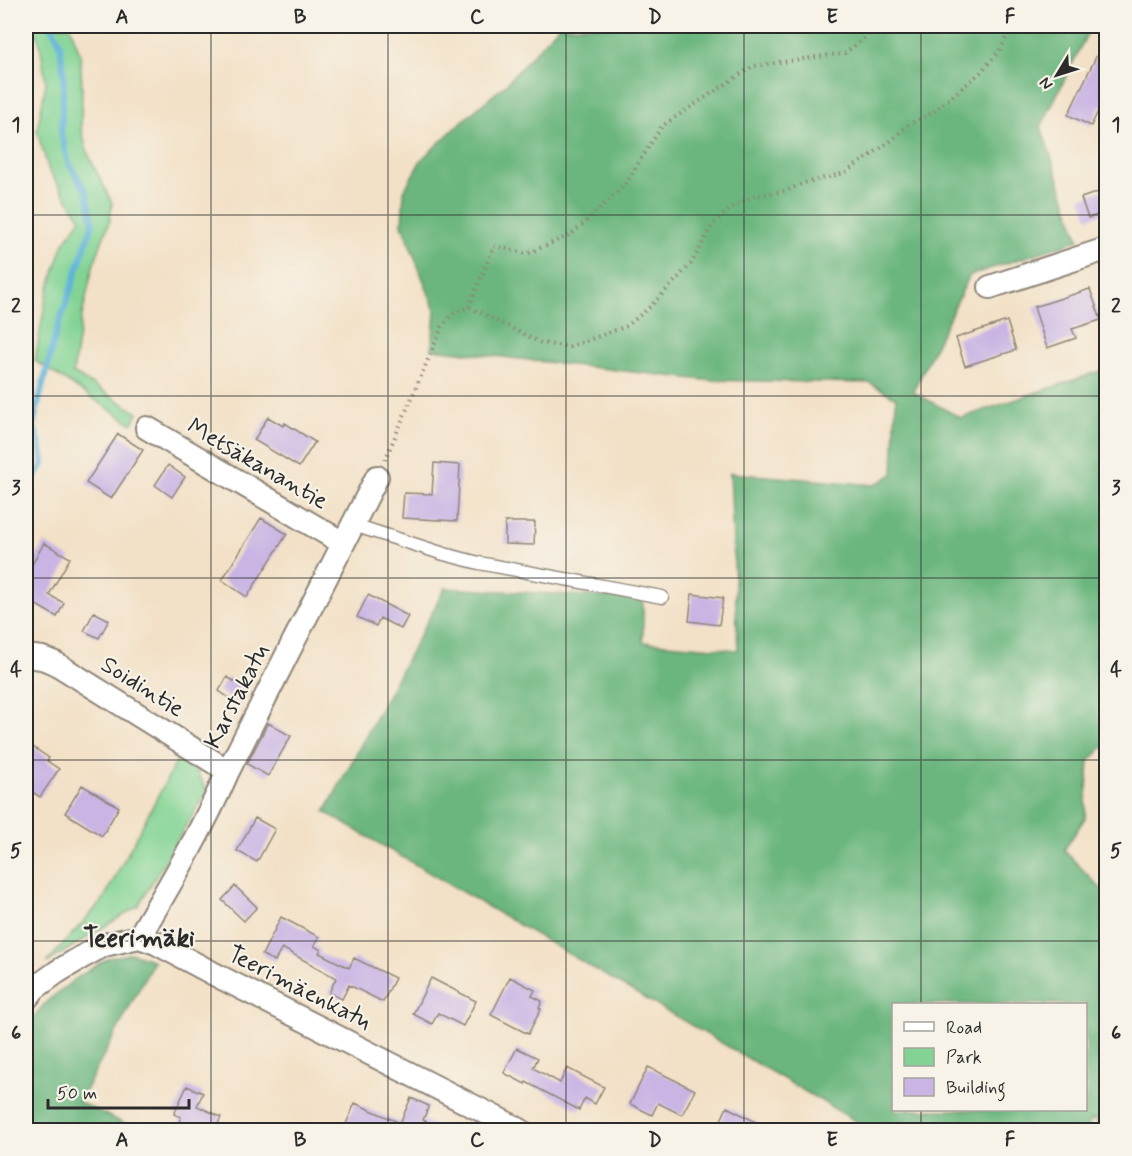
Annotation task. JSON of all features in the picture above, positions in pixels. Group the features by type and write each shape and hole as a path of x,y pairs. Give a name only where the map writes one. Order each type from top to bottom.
{"street":[{"path":"990,286 1107,249"},
{"name":"Metsäkanantie","path":"147,428 348,534"},
{"name":"Karstakatu","path":"139,937 213,806 228,771 377,477"},
{"name":"Soidintie","path":"26,656 42,658 55,663 228,771"},
{"path":"26,999 35,988 82,957 104,945 139,937"},
{"name":"Teerimäenkatu","path":"139,937 156,943 520,1131"}],"lane":[{"path":"348,534 479,563 662,597"}],"path":[{"path":"377,477 442,327 454,313 469,307 494,246 527,254 572,234 624,186 662,126 753,66 845,53 880,26"},
{"path":"469,307 541,344 569,347 627,326 650,307 692,263 713,224 734,206 752,196 786,191 804,183 845,173 892,140 909,124 932,113 981,72 999,51 1013,26"}],"green space":[{"path":"33,26 70,26 80,54 81,128 88,154 112,203 110,220 93,266 81,320 73,373 138,413 132,424 35,361 46,297 64,243 81,219 49,171 37,131 46,83 40,44"},
{"path":"559,26 1091,26 1041,127 1079,240 970,275 913,392 961,418 1106,369 1106,744 1089,761 1085,818 1064,850 1106,894 1106,1130 1092,1119 1086,1130 871,1130 325,812 445,588 643,599 643,642 738,650 730,473 875,485 893,474 896,398 870,383 704,380 432,349 435,310 402,225 404,191 421,160 506,84"},
{"path":"177,760 197,772 207,791 138,906 46,963 103,900"},
{"path":"132,953 154,961 79,1102 138,1130 26,1130 27,1025 47,1001 78,977 108,958"}],"building":[{"path":"1107,34 1107,108 1101,105 1091,126 1068,115"},
{"path":"1107,189 1107,212 1088,218 1081,198"},
{"path":"1090,289 1101,320 1072,329 1076,338 1047,348 1034,307"},
{"path":"1007,321 1016,350 965,366 956,338"},
{"path":"268,417 283,426 285,423 315,442 299,467 254,440"},
{"path":"118,434 143,450 111,499 86,483"},
{"path":"434,463 460,465 457,521 402,518 404,493 432,494"},
{"path":"168,465 185,477 172,497 155,485"},
{"path":"261,518 287,534 247,597 222,580"},
{"path":"505,522 535,522 534,545 505,544"},
{"path":"44,543 70,558 49,595 64,603 57,617 26,599 26,576"},
{"path":"692,594 723,598 719,625 689,621"},
{"path":"368,595 408,616 401,629 380,618 376,626 357,617"},
{"path":"94,612 109,620 99,638 84,631"},
{"path":"227,677 249,690 240,705 219,691"},
{"path":"268,723 291,736 268,776 247,764"},
{"path":"26,747 31,750 33,747 49,758 47,761 59,769 40,797 26,788"},
{"path":"82,785 119,807 102,836 65,813"},
{"path":"255,818 275,829 257,862 237,851"},
{"path":"235,886 257,907 244,921 222,900"},
{"path":"281,917 319,937 314,946 321,950 319,953 349,968 354,958 395,978 383,1002 349,985 342,999 329,993 336,978 282,948 275,961 262,955"},
{"path":"510,977 535,990 532,996 542,1001 539,1008 541,1009 528,1034 491,1015"},
{"path":"431,978 476,1001 463,1026 438,1013 432,1024 413,1014"},
{"path":"517,1048 538,1058 533,1068 560,1083 567,1068 604,1087 595,1104 585,1098 579,1110 504,1073"},
{"path":"648,1067 695,1090 682,1115 658,1103 652,1115 630,1104"},
{"path":"187,1086 203,1093 197,1106 221,1117 215,1131 175,1131 181,1117 174,1114"},
{"path":"411,1098 429,1106 423,1120 445,1131 343,1131 355,1103 400,1123"},
{"path":"727,1107 773,1131 716,1131"}],"waterway":[{"path":"26,490 43,464 40,443 33,425 55,336 93,223 87,193 68,162 61,132 64,78 60,43 51,26"}],"district":[{"name":"Teerimäki","path":"139,937"}]}
